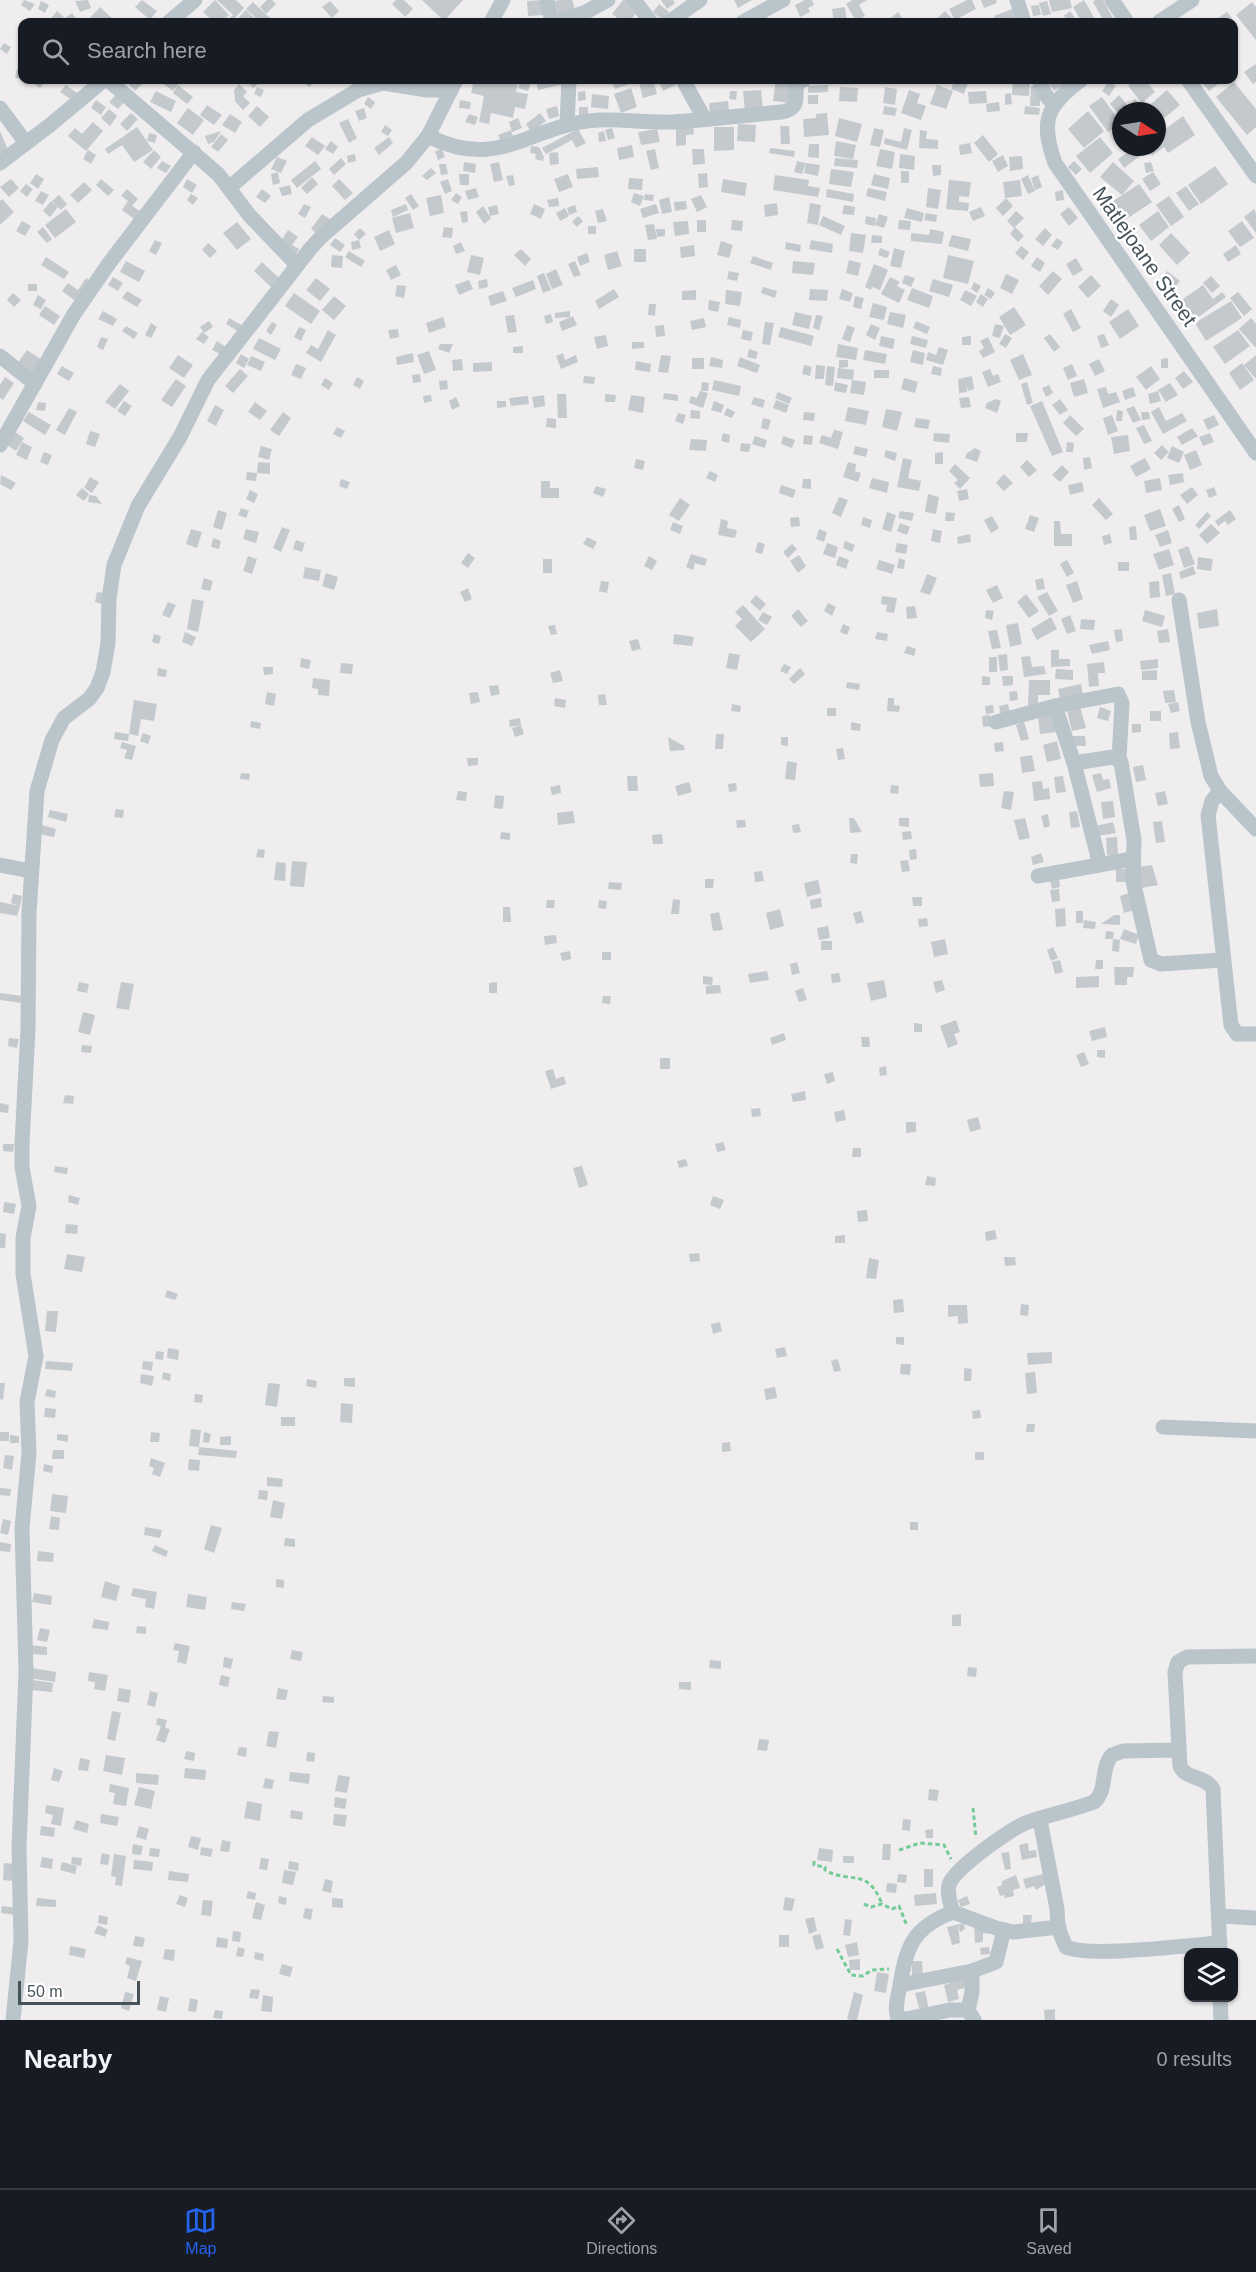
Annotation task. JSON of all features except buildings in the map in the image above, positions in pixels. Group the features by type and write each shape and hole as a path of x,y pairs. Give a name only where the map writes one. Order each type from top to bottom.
{"street":[{"path":"174,18 195,0"},
{"path":"493,18 503,0"},
{"path":"547,0 553,18"},
{"path":"567,18 584,13 608,0"},
{"path":"634,0 648,18"},
{"path":"675,18 700,0"},
{"path":"750,18 783,0"},
{"path":"1017,0 1023,18"},
{"path":"1112,0 1124,18"},
{"path":"1165,18 1192,0"},
{"path":"0,163 101,84"},
{"path":"111,84 194,152 230,187 250,216 297,265"},
{"path":"230,187 308,120 358,90 379,84"},
{"path":"389,84 427,90 453,85"},
{"path":"567,124 568,84"},
{"path":"685,84 704,118"},
{"path":"428,136 445,144 481,150 505,147 567,124 600,120 657,122 788,111 795,105 798,84"},
{"path":"1041,84 1053,104 1076,84"},
{"path":"1191,84 1256,177"},
{"path":"14,2020 21,1941 20,1829 27,1671 22,1528 30,1453 27,1401 36,1356 22,1256 29,1206 22,1167 22,1144 28,1029 31,871 35,807 41,774 51,740 64,718 89,699 97,688 103,672 108,643 108,599 114,565 138,506 189,420 208,380 322,236 406,163 428,136 453,85"},
{"name":"Matlejoane Street","path":"1053,104 1048,133 1055,163 1256,453"},
{"path":"0,108 26,143"},
{"path":"1243,157 1256,148"},
{"path":"0,445 74,314 110,262 194,152"},
{"path":"0,356 36,384"},
{"path":"1179,600 1201,733 1212,776 1220,791 1256,829"},
{"path":"996,722 1112,694 1120,696 1122,703 1119,759 1123,768 1134,840 1133,881 1151,960 1161,964 1222,960"},
{"path":"1055,706 1074,763 1100,865"},
{"path":"1074,763 1113,757 1119,759"},
{"path":"1220,791 1212,801 1208,815 1222,960 1233,1031 1242,1035 1256,1034"},
{"path":"1038,876 1132,859"},
{"path":"0,865 31,871"},
{"path":"1163,1427 1256,1431"},
{"path":"1220,1948 1213,1789 1205,1780 1181,1770 1175,1679 1178,1662 1187,1657 1256,1656"},
{"path":"953,1912 948,1896 952,1876 1020,1826 1094,1802 1101,1794 1108,1758 1116,1752 1178,1750"},
{"path":"1040,1820 1059,1927 1066,1947 1072,1950 1106,1951 1184,1949"},
{"path":"972,1971 971,2015 950,2010 906,2019 898,2018 896,2006 907,1950 914,1937 935,1919 953,1912 1004,1930 1023,1932 1059,1927"},
{"path":"1220,1916 1256,1918"},
{"path":"900,1985 972,1971 998,1960 1004,1930"},
{"path":"1220,2002 1221,2020"}],"path":[{"path":"973,1808 978,1849 983,1851"},
{"path":"899,1850 920,1843 944,1845 958,1871"},
{"path":"814,1861 814,1865 825,1868 833,1875 856,1876 868,1882 877,1892 882,1904 892,1909 899,1906 909,1933 914,1937"},
{"path":"864,1904 871,1907 882,1904"},
{"path":"837,1949 851,1975 863,1976 872,1970 903,1969"}]}
